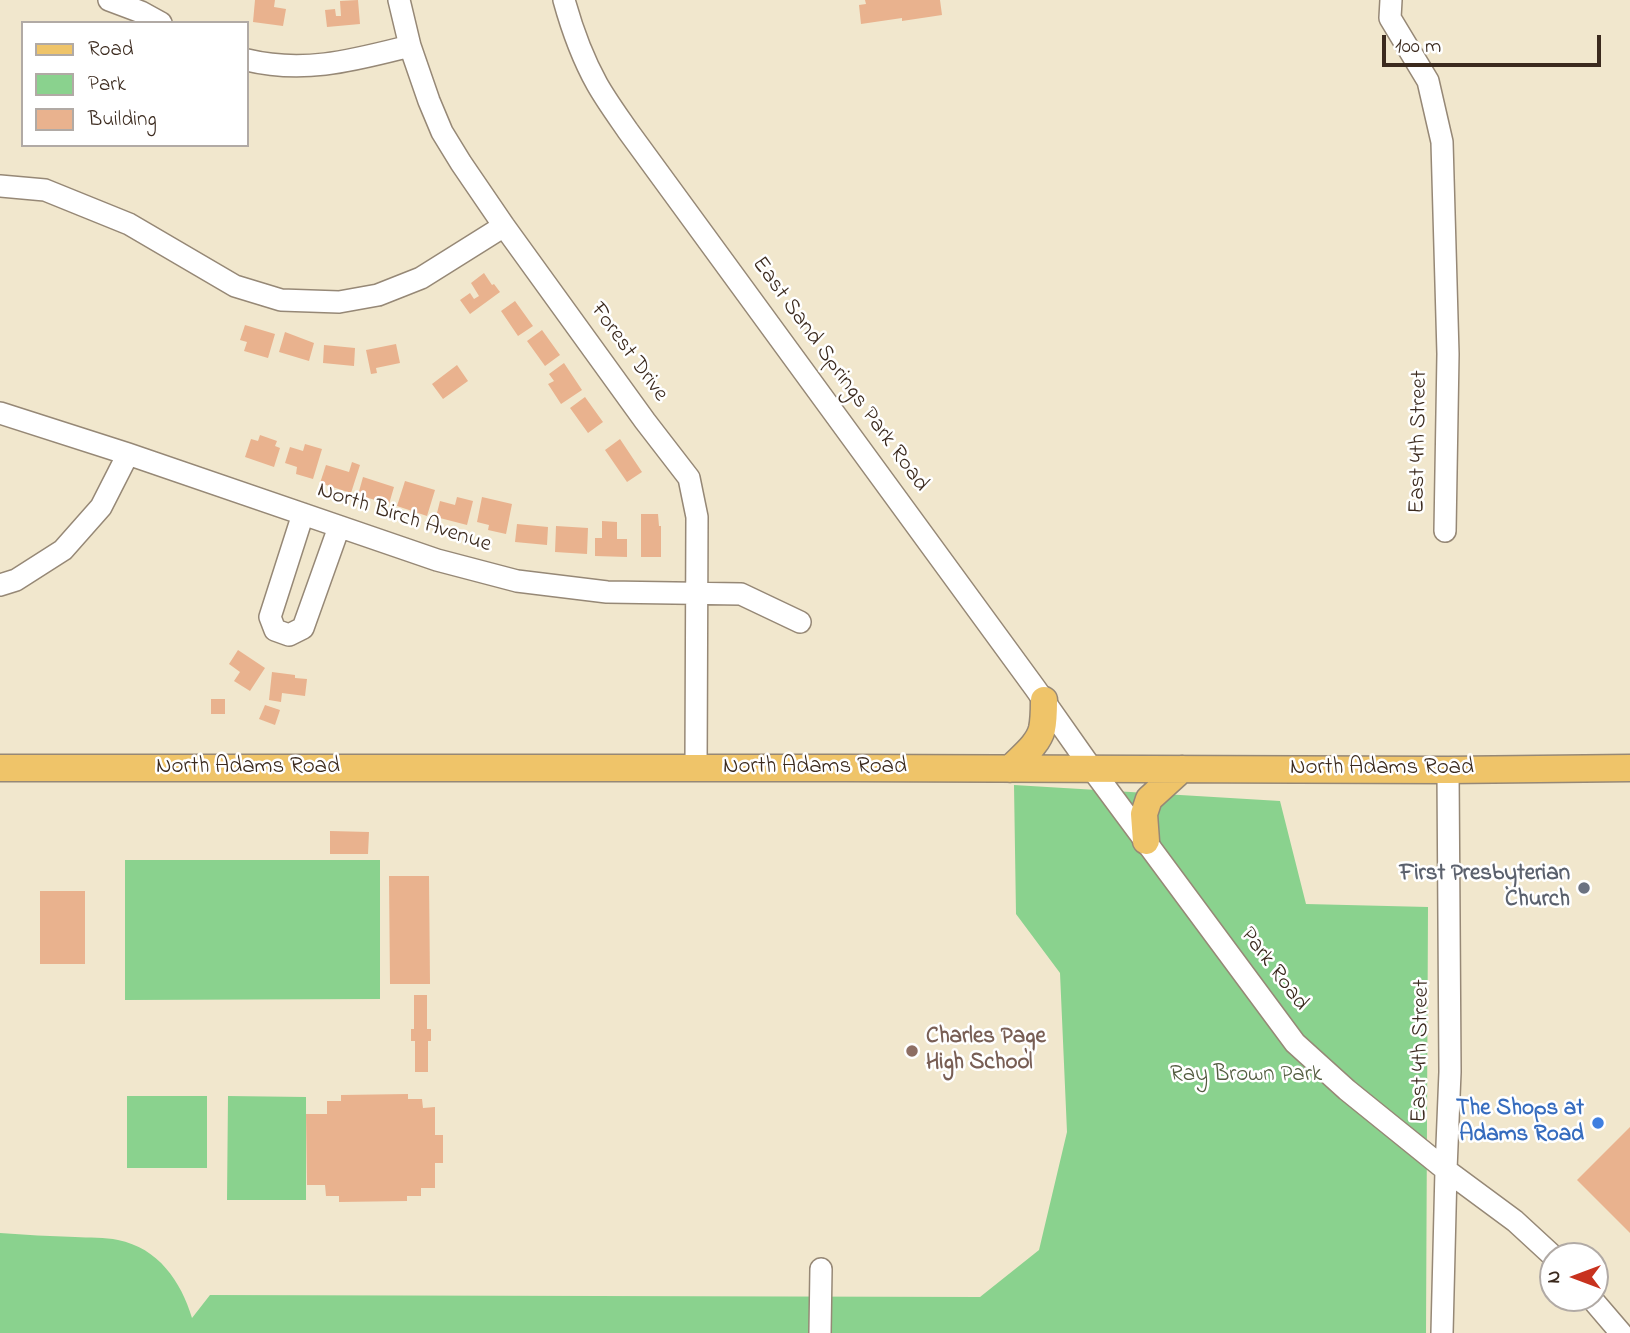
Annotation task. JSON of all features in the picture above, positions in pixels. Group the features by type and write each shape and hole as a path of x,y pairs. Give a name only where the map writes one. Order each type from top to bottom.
{"main road":[{"path":"1010,769 1039,737 1043,725 1044,701"},
{"name":"North Adams Road","path":"0,768 1448,771 1630,768"},
{"path":"1146,841 1144,814 1149,799 1182,769"}],"street":[{"path":"109,0 157,21"},
{"name":"Forest Drive","path":"399,0 410,46 442,132 504,226 688,478 697,517 696,768"},
{"name":"East Sand Springs Park Road","path":"564,0 579,46 598,86 628,131 1092,769"},
{"name":"East 4th Street","path":"1391,0 1390,18 1429,81 1442,142 1448,354 1445,531"},
{"path":"248,60 268,65 310,67 410,46"},
{"path":"0,186 45,190 129,224 235,286 281,300 339,302 378,295 421,278 504,226"},
{"name":"North Birch Avenue","path":"0,413 437,560 517,581 607,592 741,594 800,622"},
{"path":"0,585 16,580 63,550 101,507 128,454"},
{"path":"303,514 270,617 275,631 289,635 303,628 339,527"},
{"name":"Park Road","path":"1092,769 1295,1043 1346,1090 1515,1221 1539,1243"},
{"name":"East 4th Street","path":"1442,1333 1450,1072 1448,771"},
{"path":"820,1333 821,1269"},
{"path":"1603,1312 1621,1333"}],"green space":[{"name":"Ray Brown Park","path":"1014,785 1280,801 1306,904 1428,907 1426,1333 0,1333 0,1233 108,1238 132,1244 145,1250 166,1268 181,1291 192,1318 210,1295 980,1297 1039,1250 1067,1132 1060,973 1016,914"},
{"path":"125,860 380,860 380,999 125,1000"},
{"path":"127,1096 207,1096 207,1168 127,1168"},
{"path":"228,1096 306,1097 306,1200 227,1200"}],"building":[{"path":"255,0 275,0 274,7 286,9 283,26 253,22"},
{"path":"358,0 360,24 327,27 325,10 335,9 336,16 341,16 340,1"},
{"path":"865,0 940,0 942,15 861,24 859,5 866,4"},
{"path":"484,273 500,292 470,314 460,300 470,293 474,299 479,296 471,283"},
{"path":"515,301 533,326 518,336 501,311"},
{"path":"245,325 275,334 268,358 244,351 247,342 240,340"},
{"path":"542,330 560,355 545,366 527,341"},
{"path":"285,332 314,343 309,361 279,352"},
{"path":"396,344 400,363 376,368 377,373 371,374 366,350"},
{"path":"324,345 355,348 354,366 323,363"},
{"path":"564,363 582,390 561,404 548,384 554,381 549,374"},
{"path":"457,365 468,381 443,399 432,384"},
{"path":"585,397 603,422 588,433 570,408"},
{"path":"260,435 277,441 275,446 280,448 274,467 245,457 251,439 258,441"},
{"path":"620,439 642,472 627,482 605,450"},
{"path":"305,444 322,449 313,479 296,474 297,467 285,463 290,447 303,451"},
{"path":"352,462 360,465 351,493 320,483 326,465 349,472"},
{"path":"363,477 394,487 389,504 358,495"},
{"path":"405,481 435,490 427,516 397,506"},
{"path":"457,497 473,501 467,525 436,517 440,501 455,505"},
{"path":"482,497 512,504 506,534 488,530 489,525 477,522"},
{"path":"641,514 658,514 661,526 661,557 641,557"},
{"path":"602,521 617,522 617,539 627,539 627,557 595,556 595,538 602,538"},
{"path":"517,524 548,527 547,545 515,542"},
{"path":"556,526 588,528 587,554 555,552"},
{"path":"238,650 265,668 250,691 234,681 240,672 229,664"},
{"path":"272,672 307,679 305,696 282,693 281,702 269,700"},
{"path":"211,699 225,699 225,714 211,714"},
{"path":"265,705 280,710 275,725 259,719"},
{"path":"330,831 369,832 368,854 330,854"},
{"path":"389,876 429,876 430,984 390,984"},
{"path":"40,891 85,891 85,964 40,964"},
{"path":"414,995 427,995 427,1029 431,1029 431,1041 428,1041 428,1072 415,1072 415,1041 411,1041 411,1029 414,1029"},
{"path":"408,1094 408,1099 422,1099 423,1108 435,1107 435,1135 443,1135 443,1163 435,1163 435,1188 421,1188 421,1196 407,1196 407,1201 339,1202 339,1196 326,1196 325,1185 307,1185 306,1114 327,1114 327,1101 341,1101 341,1095"},
{"path":"1630,1127 1630,1233 1577,1180"}],"place":[{"name":"First Presbyterian Church","path":"1584,888"},
{"name":"Charles Page High School","path":"912,1051"},
{"name":"The Shops at Adams Road","path":"1598,1123"}]}
